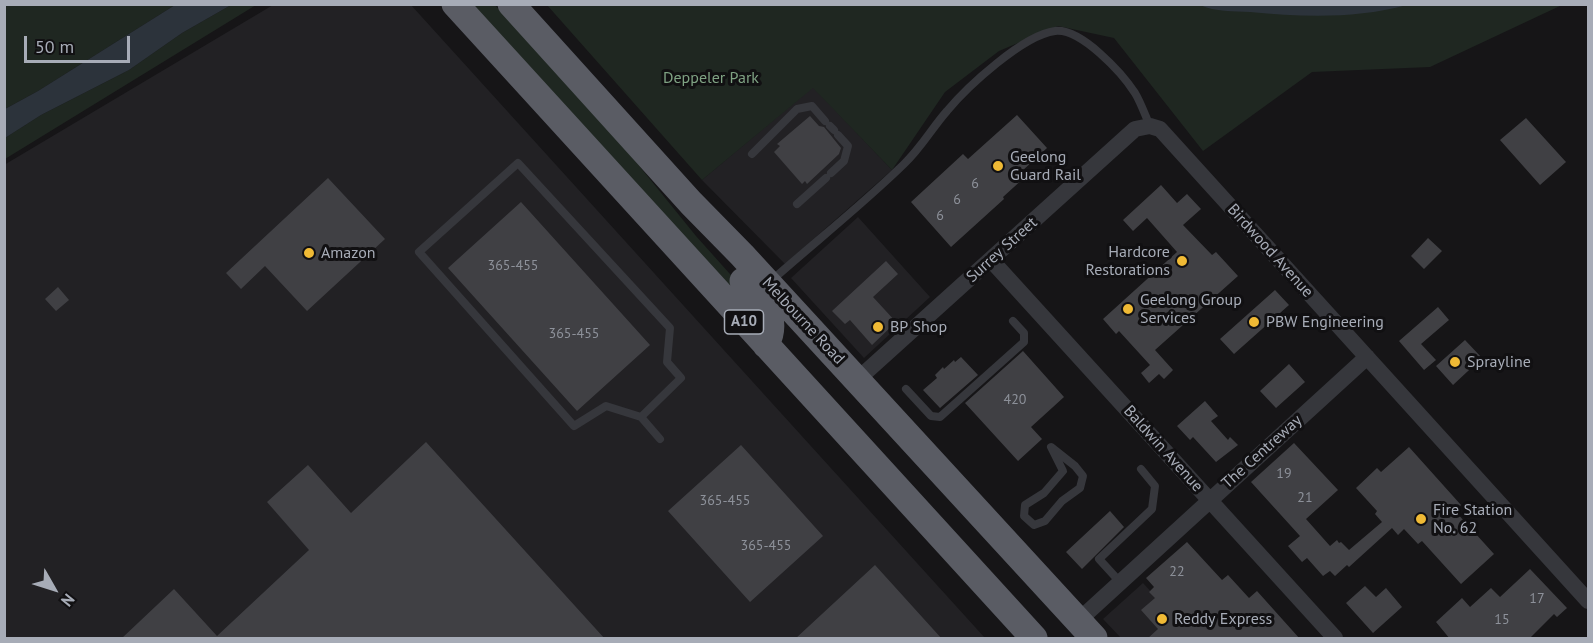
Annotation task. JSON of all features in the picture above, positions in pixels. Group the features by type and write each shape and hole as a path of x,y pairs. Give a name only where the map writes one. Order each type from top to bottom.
{"highway":[{"name":"A10","path":"455,4 1034,639"},
{"name":"Melbourne Road","path":"512,4 691,203 1086,630"},
{"path":"691,203 718,253 768,312 771,333 766,345"}],"street":[{"name":"Surrey Street","path":"857,380 1136,129 1150,126"},
{"name":"Birdwood Avenue","path":"1150,126 1160,129 1588,601"},
{"name":"Baldwin Avenue","path":"991,260 1335,639"},
{"name":"The Centreway","path":"1086,630 1120,582 1367,357"}],"lane":[{"name":"Birdwood Avenue","path":"768,284 905,163 946,112 974,82 1023,45 1056,31 1076,37 1098,51 1120,72 1136,95 1150,126"},
{"path":"752,154 797,110 812,106 832,128 848,146 844,161 797,204"},
{"path":"641,417 681,378 666,362 670,328 518,163 419,252 574,426 606,406 641,417 660,439"},
{"path":"906,389 931,417 940,417 1024,342 1024,333 1013,321"},
{"path":"1051,447 1075,466 1083,476 1080,488 1062,501 1045,521 1034,525 1024,516 1025,505 1044,493 1063,471 1051,447"},
{"path":"1120,582 1099,559 1152,509 1155,486 1141,469"}],"shaded area":[{"path":"175,5 231,5 182,33 129,70 41,115 5,138 5,109 38,91"},
{"path":"273,5 411,5 985,638 5,638 4,165"},
{"path":"1200,5 1407,5 1368,13 1309,16 1225,11"},
{"path":"813,87 892,170 785,264 702,180"},
{"path":"858,217 930,297 864,358 791,278"},
{"path":"1143,583 1194,638 1121,638 1103,619"}],"green space":[{"path":"4,5 175,5 38,91 5,109"},
{"path":"231,5 256,5 5,159 5,138 41,115 129,70 182,33"},
{"path":"469,5 495,5 632,157 696,236 755,302 762,325"},
{"name":"Deppeler Park","path":"547,5 1562,5 1430,67 1312,72 1203,151 1114,38 1058,26 999,51 945,92 892,170 813,88 702,180"}],"building":[{"path":"1017,115 1047,148 1021,172 1025,177 1003,197 1004,199 951,247 911,202 963,154 968,159"},
{"path":"810,116 819,126 824,127 841,148 839,154 807,184 805,181 802,184 774,152 780,146 777,144"},
{"path":"1526,118 1566,162 1540,185 1500,140"},
{"name":"Amazon","path":"328,178 385,239 307,311 265,266 241,289 226,273"},
{"path":"1161,185 1177,203 1187,194 1201,209 1183,225 1212,255 1216,252 1238,276 1155,350 1173,370 1164,379 1159,374 1149,383 1141,373 1150,365 1119,331 1116,334 1103,319 1177,252 1147,218 1133,231 1123,220"},
{"path":"521,202 650,345 577,411 448,268"},
{"path":"1428,238 1442,251 1424,269 1411,256"},
{"path":"886,261 898,274 873,297 896,322 872,345 850,320 845,324 832,311"},
{"path":"58,287 69,300 56,311 45,299"},
{"name":"PBW Engineering","path":"1275,290 1289,305 1234,354 1220,339"},
{"path":"1438,307 1449,320 1421,344 1436,360 1424,370 1399,341"},
{"name":"Sprayline","path":"1465,340 1482,358 1453,385 1436,366"},
{"path":"1023,351 1064,397 1031,427 1042,439 1018,461 965,403"},
{"path":"961,357 978,375 940,408 923,390 937,378 935,375 943,367 944,369"},
{"path":"1289,364 1305,382 1276,408 1260,391"},
{"path":"1205,401 1218,416 1211,421 1228,440 1230,437 1238,445 1216,462 1193,437 1190,440 1177,426"},
{"path":"426,442 605,639 121,639 174,589 217,636 309,550 267,502 308,465 351,513"},
{"path":"1294,443 1338,490 1306,519 1330,546 1337,540 1349,550 1382,522 1375,514 1377,511 1356,488 1377,468 1381,472 1409,447 1461,505 1455,511 1494,554 1461,584 1422,541 1418,544 1404,529 1398,535 1392,528 1349,567 1347,565 1335,576 1330,571 1323,576 1307,558 1302,562 1288,546 1300,536 1251,482"},
{"path":"741,445 823,536 750,602 668,511"},
{"path":"1110,511 1124,527 1082,569 1066,552"},
{"path":"1187,542 1222,580 1228,575 1249,598 1257,591 1300,639 1147,639 1158,629 1141,610 1155,598 1149,592 1154,587 1146,578"},
{"path":"875,565 942,639 795,639"},
{"path":"1530,569 1567,608 1557,617 1554,614 1529,639 1450,639 1436,622 1462,598 1470,607 1491,588 1500,597"},
{"path":"1365,586 1376,597 1386,588 1402,607 1373,633 1346,603"}],"place":[{"name":"Geelong Guard Rail","path":"998,166"},
{"name":"Amazon","path":"309,253"},
{"name":"Hardcore Restorations","path":"1182,261"},
{"name":"Geelong Group Services","path":"1128,309"},
{"name":"PBW Engineering","path":"1254,322"},
{"name":"BP Shop","path":"878,327"},
{"name":"Sprayline","path":"1455,362"},
{"name":"Fire Station No. 62","path":"1421,519"},
{"name":"Reddy Express","path":"1162,619"}]}
